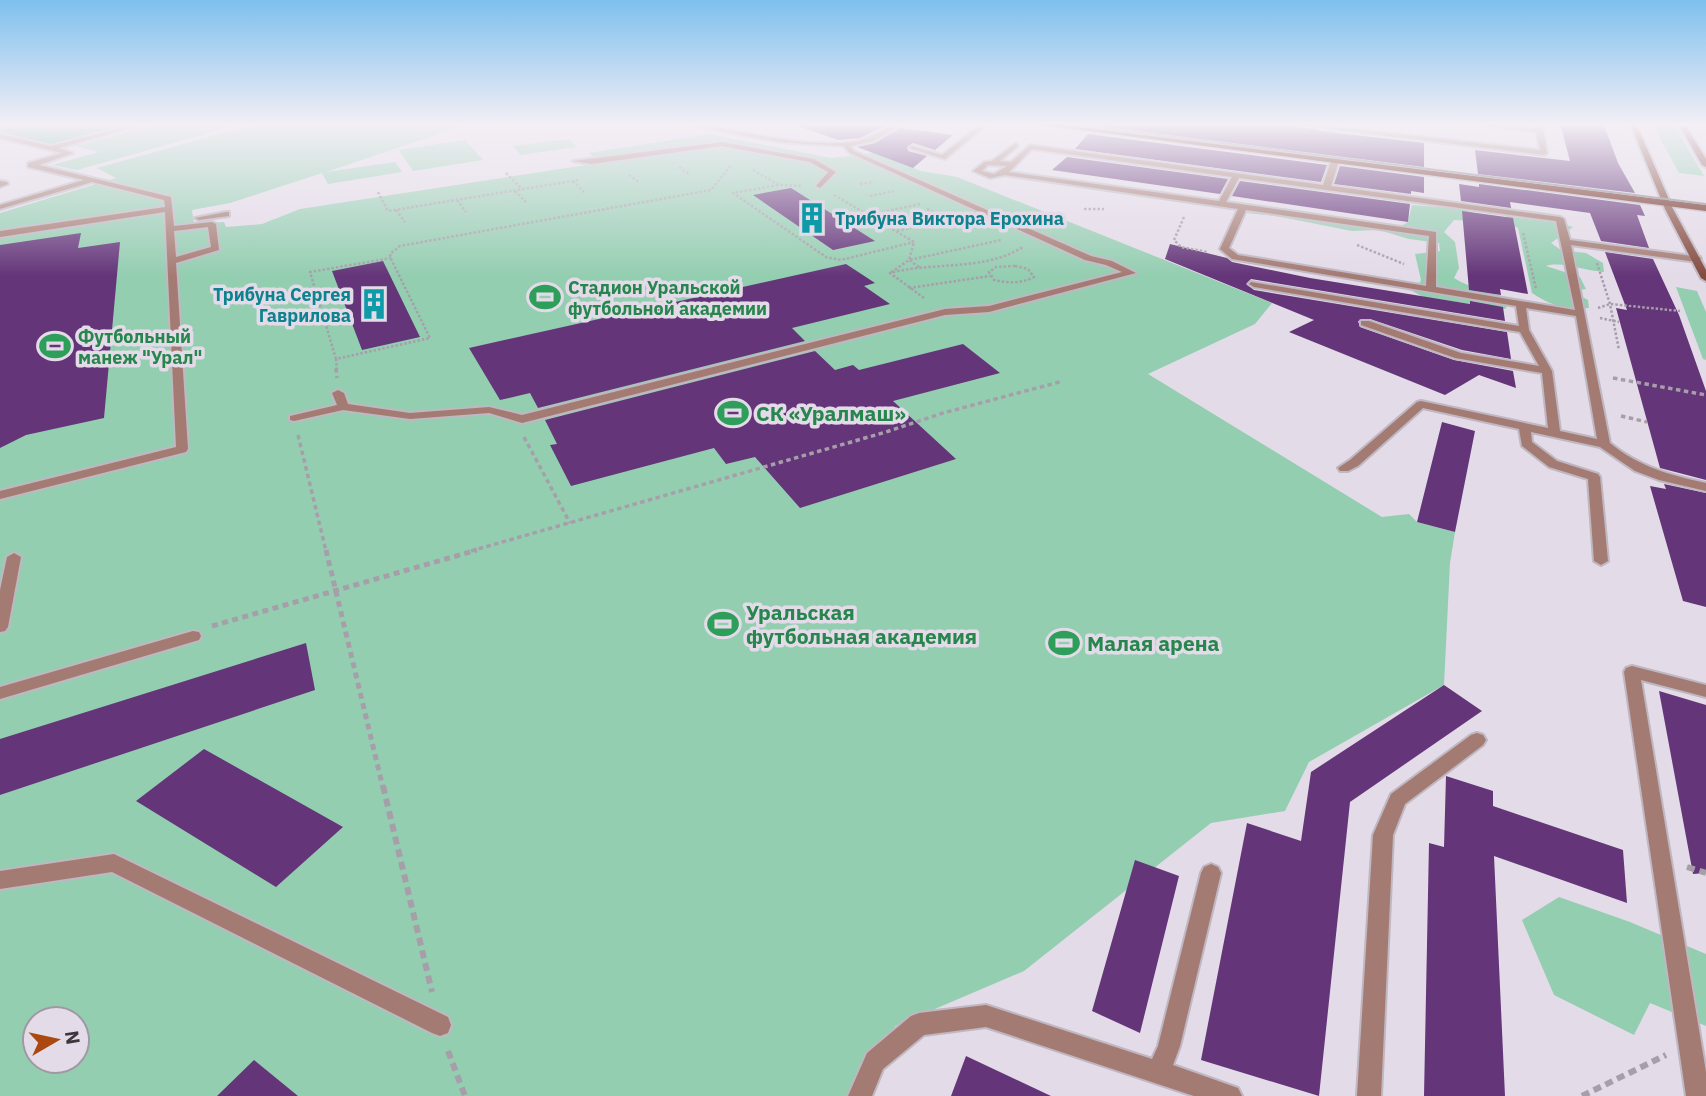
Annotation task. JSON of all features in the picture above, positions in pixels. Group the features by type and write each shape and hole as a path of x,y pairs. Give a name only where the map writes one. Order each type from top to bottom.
{"main road":[{"path":"1439,174 1706,208"}],"street":[{"path":"1655,174 1706,278"}],"lane":[{"path":"0,495 182,449 168,199 73,174"},
{"path":"820,187 830,174"},
{"path":"294,418 343,407 411,416 489,410 522,419 945,312 989,309 1130,273 1108,262 1088,258 900,174"},
{"path":"982,174 1002,174"},
{"path":"1012,174 1433,234 1431,289"},
{"path":"1225,174 1560,219 1581,314 1604,444"},
{"path":"1326,188 1331,174"},
{"path":"1221,204 1236,176"},
{"path":"0,207 95,179"},
{"path":"1243,207 1224,248 1235,257 1581,314"},
{"path":"0,234 167,209"},
{"path":"171,226 226,214"},
{"path":"171,226 212,224 216,248 173,261"},
{"path":"1566,242 1698,259"},
{"path":"1254,284 1524,330"},
{"path":"1521,304 1524,330 1547,371 1554,433"},
{"path":"1365,323 1459,356 1547,371"},
{"path":"338,393 343,407"},
{"path":"1344,468 1354,463 1421,404 1604,444 1623,461 1646,474 1706,487"},
{"path":"1524,425 1526,443 1553,464 1594,477 1601,561"},
{"path":"0,626 14,557"},
{"path":"0,693 197,633"},
{"path":"1698,1096 1632,672 1706,691"},
{"path":"1370,1096 1383,835 1398,799 1477,740"},
{"path":"0,880 114,863 440,1025"},
{"path":"1158,1073 1169,1046 1211,873"},
{"path":"860,1096 875,1061 919,1024 986,1016 1158,1073 1195,1090 1230,1096"}],"path":[{"path":"507,174 522,189"},
{"path":"628,174 640,183"},
{"path":"336,359 430,338 391,258 390,254 400,246 711,190 724,174"},
{"path":"762,174 779,185"},
{"path":"378,192 388,211 586,179"},
{"path":"573,181 584,192"},
{"path":"779,185 820,187 914,242 841,260 826,257 733,193 779,185"},
{"path":"515,191 526,202"},
{"path":"869,215 952,198"},
{"path":"457,200 466,212"},
{"path":"1200,201 1189,206 1174,240 1181,247 1235,257"},
{"path":"396,209 405,222"},
{"path":"896,232 984,211"},
{"path":"1519,214 1541,307"},
{"path":"890,273 909,260 1003,239"},
{"path":"890,273 919,267 957,267 989,262 1012,255 1025,246 1025,241"},
{"path":"909,260 914,242"},
{"path":"1349,242 1431,275"},
{"path":"1592,245 1610,304 1619,350"},
{"path":"338,393 336,359 310,272 391,258"},
{"path":"909,260 919,267"},
{"path":"989,262 998,267 1028,269 1034,277 1027,282 1008,283 994,280 989,272 998,267"},
{"path":"890,273 945,312"},
{"path":"909,288 991,276"},
{"path":"1581,314 1610,304 1680,311"},
{"path":"1592,374 1706,395"},
{"path":"197,633 943,412 1063,381"},
{"path":"522,419 522,435 570,523"},
{"path":"301,447 440,1025 465,1096"},
{"path":"1582,1096 1689,1044"}],"green space":[{"name":"Уральская футбольная академия","path":"109,174 318,174 230,203 192,210 194,224 224,222 226,227 262,224 300,209 527,174 940,174 957,177 1272,303 1255,324 1148,374 1382,517 1409,514 1417,522 1455,532 1450,563 1444,685 1309,762 1285,811 1211,823 1024,971 895,1026 869,1096 0,1096 0,213 116,178"},
{"name":"Уральская футбольная академия","path":"323,174 389,174 328,184"},
{"path":"1412,205 1464,209 1480,216 1477,221 1454,220 1444,232 1455,242 1459,268 1454,278 1511,300 1505,309 1423,297 1409,289 1417,288 1421,280 1415,254 1440,251 1439,243 1409,239 1379,230 1352,231 1276,216 1245,213 1282,208 1399,227 1408,222"},
{"path":"1508,216 1573,227 1551,243 1561,250 1586,253 1603,263 1604,272 1559,265 1546,266 1580,277 1586,289 1571,291 1588,300 1589,308 1559,306 1532,293 1518,228 1499,219"},
{"path":"1676,287 1697,291 1706,312 1706,360 1703,359"},
{"path":"1559,897 1630,922 1706,954 1706,1026 1650,1003 1634,1035 1554,995 1522,920"}],"building":[{"path":"1081,174 1192,174 1228,179 1220,194"},
{"path":"1262,174 1324,174 1321,182"},
{"path":"1337,174 1402,174 1424,177 1424,193 1411,191 1411,194 1334,184"},
{"path":"1479,174 1624,174 1635,193"},
{"path":"1240,181 1410,204 1408,222 1232,196"},
{"path":"1459,184 1479,187 1479,184 1640,205 1645,216 1637,215 1649,248 1601,241 1590,213 1510,202 1511,208 1461,201"},
{"name":"Трибуна Виктора Ерохина","path":"791,188 875,241 833,250 753,195"},
{"path":"1462,211 1513,218 1528,294 1500,289 1501,295 1469,290"},
{"name":"Футбольный манеж \"Урал\"","path":"81,233 78,248 120,242 104,418 26,435 0,448 0,245"},
{"path":"1170,244 1227,258 1232,262 1310,278 1503,307 1505,321 1251,279 1246,284 1254,290 1507,332 1511,359 1462,350 1370,319 1358,321 1360,327 1454,360 1513,371 1516,388 1479,375 1445,395 1289,332 1314,320 1165,259"},
{"path":"1605,252 1653,259 1679,315 1706,391 1706,480 1660,468 1616,308 1627,310"},
{"name":"Трибуна Сергея Гаврилова","path":"383,261 420,337 362,350 332,271"},
{"path":"846,264 875,283 864,286 890,304 792,328 805,341 538,408 530,393 500,400 469,348"},
{"path":"963,344 1000,373 893,401 956,459 800,508 755,457 726,464 714,448 571,486 550,445 557,444 545,420 815,351 835,370 853,365 859,370"},
{"path":"1442,422 1475,431 1455,532 1417,522"},
{"path":"1664,484 1706,493 1706,607 1683,601 1650,486 1666,489"},
{"path":"306,643 315,690 0,795 0,739"},
{"path":"1444,685 1482,711 1350,802 1319,1096 1201,1060 1247,823 1301,841 1311,772"},
{"path":"1659,691 1706,705 1706,873 1693,874"},
{"path":"204,749 343,827 276,887 136,801"},
{"path":"1446,776 1493,791 1493,806 1623,850 1627,903 1494,856 1505,1096 1424,1096 1429,843 1444,847"},
{"path":"1135,860 1179,876 1140,1033 1092,1011"},
{"path":"966,1056 1051,1096 951,1096"},
{"path":"254,1060 298,1096 217,1096"}],"tram line":[{"path":"1469,174 1706,204"}],"place":[{"name":"Трибуна Виктора Ерохина","path":"812,218"},
{"name":"Стадион Уральской футбольной академии","path":"545,297"},
{"name":"Трибуна Сергея Гаврилова","path":"374,304"},
{"name":"Футбольный манеж \"Урал\"","path":"55,346"},
{"name":"СК «Уралмаш»","path":"733,413"},
{"name":"Уральская футбольная академия","path":"723,624"},
{"name":"Малая арена","path":"1064,643"}]}
